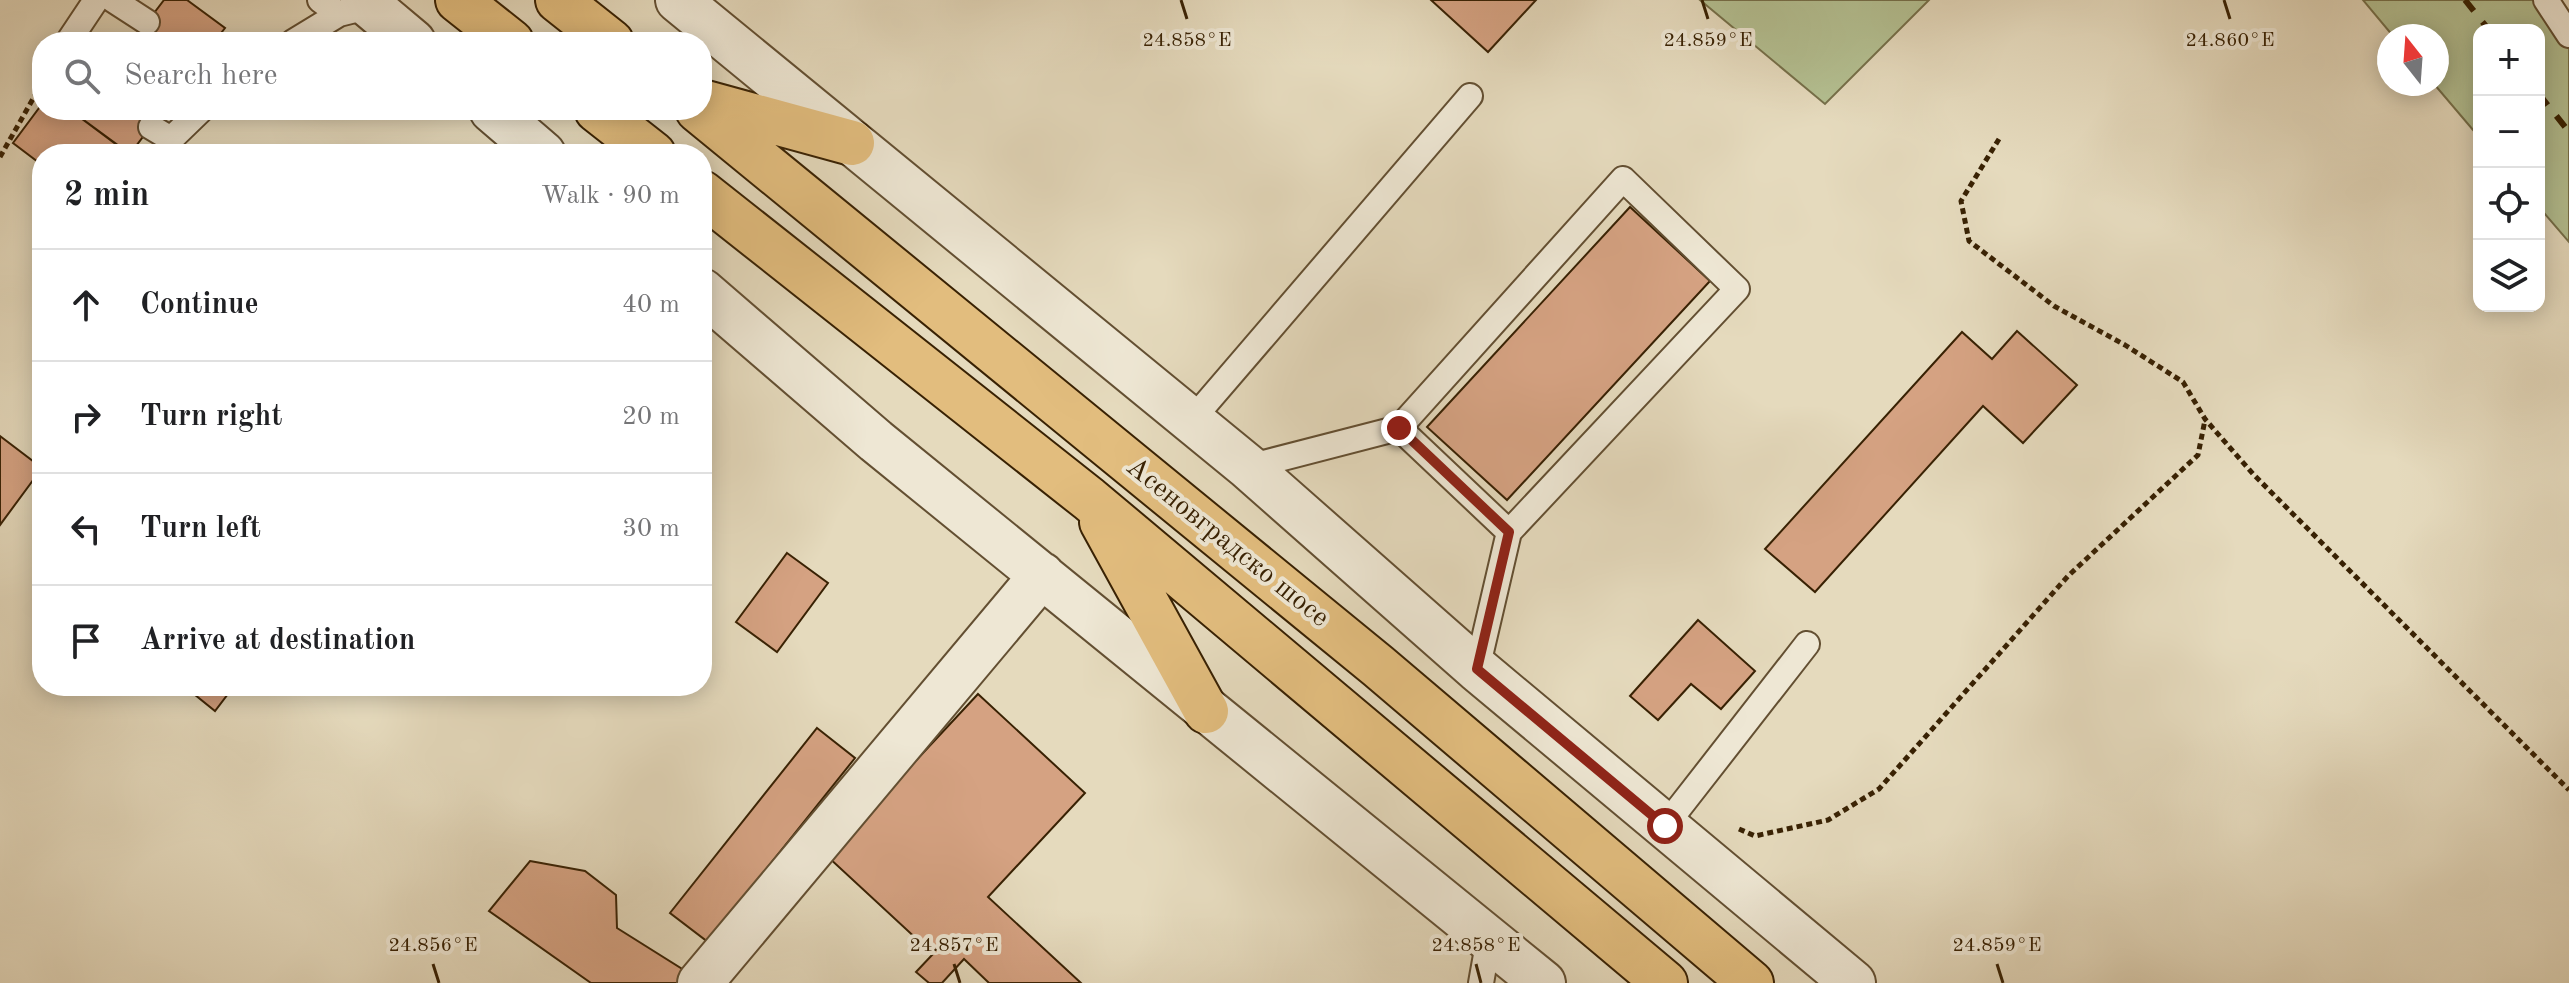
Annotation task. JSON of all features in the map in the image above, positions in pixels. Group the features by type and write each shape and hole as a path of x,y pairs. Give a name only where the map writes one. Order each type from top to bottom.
{"highway":[{"path":"458,0 498,32"},
{"path":"558,0 598,32"},
{"path":"712,105 852,143"},
{"path":"610,120 640,144"},
{"name":"Асеновградско шосе","path":"710,120 1378,666 1751,983"},
{"name":"Асеновградско шосе","path":"712,201 1089,499 1665,983"},
{"path":"1089,499 1206,711"}],"street":[{"path":"678,0 1248,467 1477,669 1673,815 1853,983"},
{"path":"348,5 395,32"},
{"path":"504,120 531,144"},
{"path":"712,300 876,441 1543,983"},
{"path":"700,983 1042,575"}],"lane":[{"path":"75,32 96,0"},
{"path":"113,0 147,22"},
{"path":"2546,0 2569,35"},
{"path":"308,32 348,5"},
{"path":"1191,421 1470,96"},
{"path":"151,127 171,139 191,120"},
{"path":"1248,467 1399,428 1623,179 1737,289 1509,532 1477,669"},
{"path":"1399,428 1509,532"},
{"path":"1673,815 1807,644"},
{"path":"1481,983 1489,938"}],"path":[{"path":"0,157 32,101"},
{"path":"1999,139 1961,201 1969,241 2054,306 2125,345 2183,382 2205,419 2253,474 2569,790"},
{"path":"1673,815 1755,836 1828,820 1879,789 2068,576 2198,455 2205,419"}],"green space":[{"path":"1700,0 1929,0 1825,104"},
{"path":"2363,0 2534,0 2569,47 2569,242 2545,214 2545,24 2473,24 2473,130 2444,96 2449,96 2449,24 2383,24"}],"building":[{"path":"164,0 187,0 225,28 222,32 140,32"},
{"path":"1431,0 1536,0 1488,52"},
{"path":"32,117 32,120 83,120 116,144 32,144 32,157 13,143"},
{"path":"84,120 156,120 138,144 116,144"},
{"path":"1630,207 1710,281 1507,500 1427,427"},
{"path":"2017,331 2077,385 2023,443 1983,406 1815,592 1765,549 1962,332 1992,359"},
{"path":"0,436 32,460 32,482 0,525"},
{"path":"787,553 828,583 777,652 736,622"},
{"path":"1698,620 1755,671 1721,709 1691,684 1658,720 1630,696"},
{"path":"978,694 1085,793 988,897 1081,983 989,983 964,959 942,983 929,983 916,972 933,954 827,856"},
{"path":"196,696 226,696 215,711"},
{"path":"817,728 855,758 708,942 670,913"},
{"path":"530,861 585,871 616,895 617,928 687,972 678,983 591,983 489,911"}],"railway":[{"path":"2465,0 2484,24"},
{"path":"2541,96 2569,132"}],"route":[{"path":"1399,428 1509,532 1477,669 1665,826"}]}
